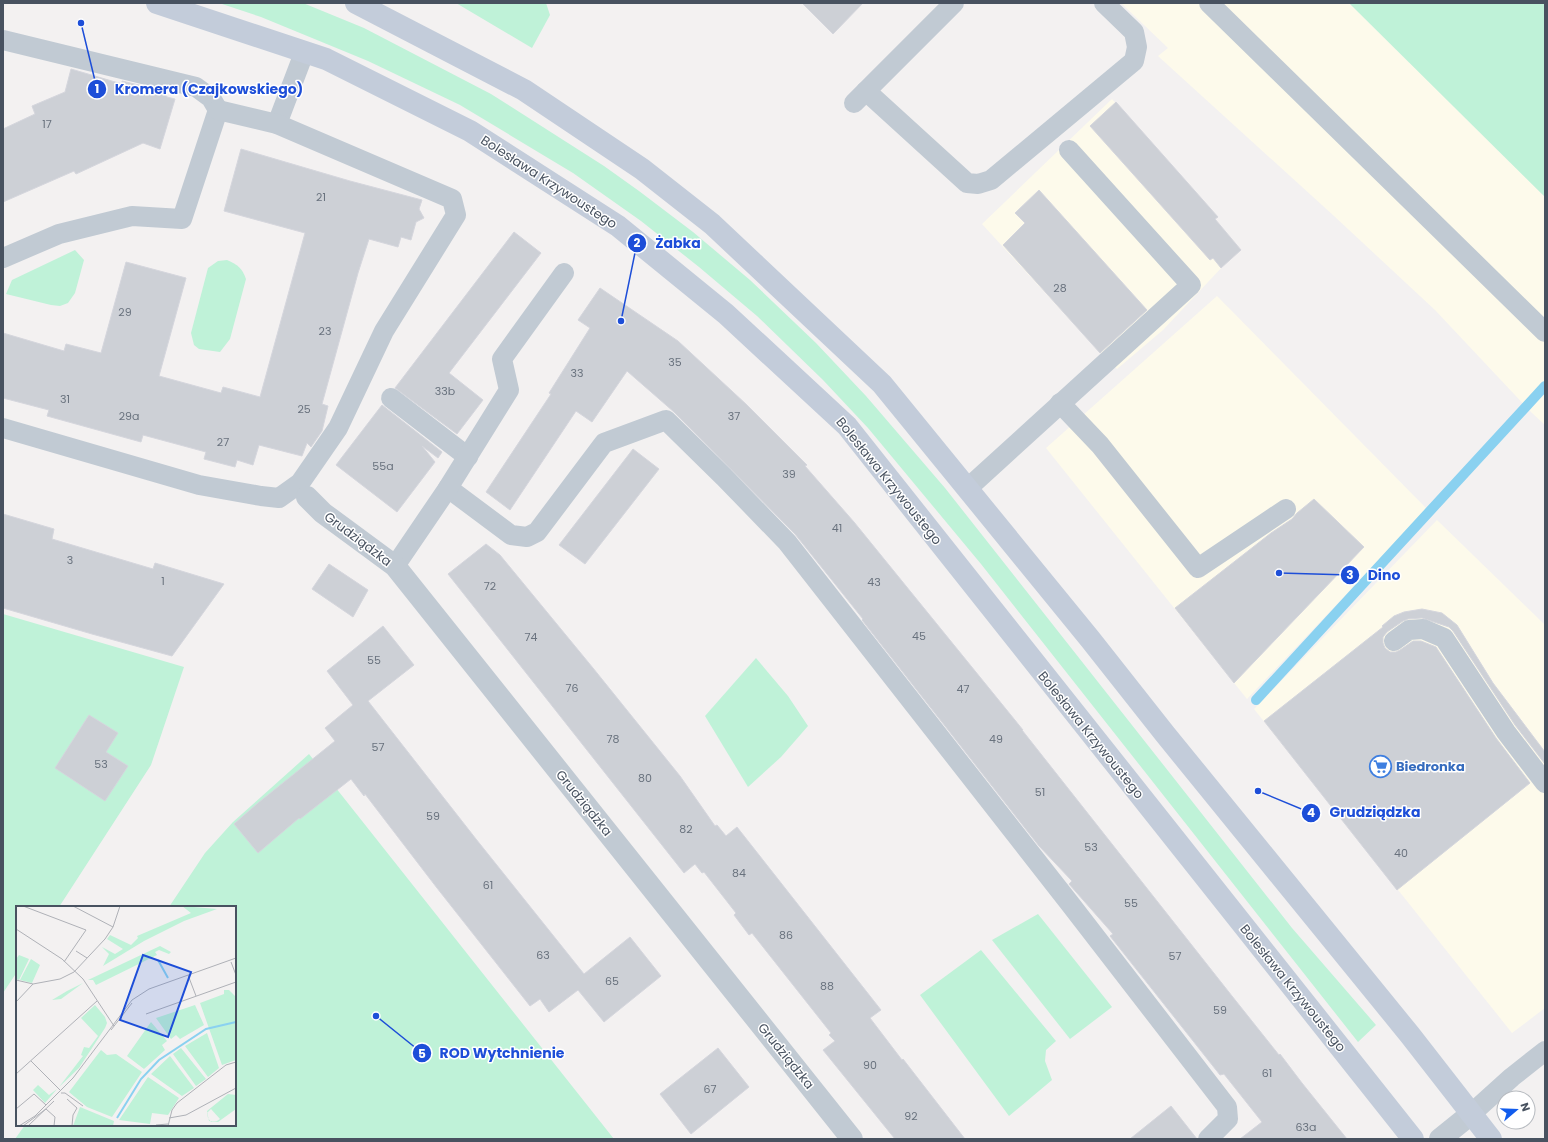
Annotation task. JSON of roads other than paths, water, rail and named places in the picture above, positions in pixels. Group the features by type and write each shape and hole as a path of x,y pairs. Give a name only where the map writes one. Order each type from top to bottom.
{"main road":[{"name":"Bolesława Krzywoustego","path":"157,3 304,53 326,59 470,131 618,226 726,314 847,426 1413,1139"},
{"path":"356,3 524,90 642,169 712,224 882,384 968,488 1170,740 1410,1035 1491,1139"}],"street":[{"name":"Grudziądzka","path":"304,490 323,513 395,566 852,1139"},
{"path":"1440,1139 1471,1114"}],"lane":[{"path":"954,3 860,97 967,183 978,184 991,180 1134,61 1137,47 1134,32 1104,3"},
{"path":"1209,3 1545,332"},
{"path":"3,40 196,87 211,98 218,110 277,124 452,199 456,216 384,331 338,428 304,490 279,498 199,485 3,428"},
{"path":"277,124 304,53"},
{"path":"3,258 59,234 132,216 182,219 218,110"},
{"path":"968,488 1191,285 1069,150"},
{"path":"395,566 448,488 509,390 502,359 564,273"},
{"path":"391,398 468,457"},
{"path":"1060,403 1100,445 1198,568 1286,509"},
{"path":"448,488 511,535 527,537 537,532 604,443 666,420 787,542 1063,894 1227,1107 1228,1119 1208,1139"},
{"path":"1394,641 1409,630 1423,629 1444,638 1506,732 1545,783"},
{"path":"1471,1114 1512,1077 1545,1051"}],"waterway":[{"path":"1256,700 1545,386"}],"place":[{"name":"Kromera (Czajkowskiego)","path":"81,23"},
{"name":"Żabka","path":"621,321"},
{"name":"Dino","path":"1279,573"},
{"name":"Biedronka","path":"1380,766"},
{"name":"Grudziądzka","path":"1258,791"},
{"name":"ROD Wytchnienie","path":"376,1016"}]}
